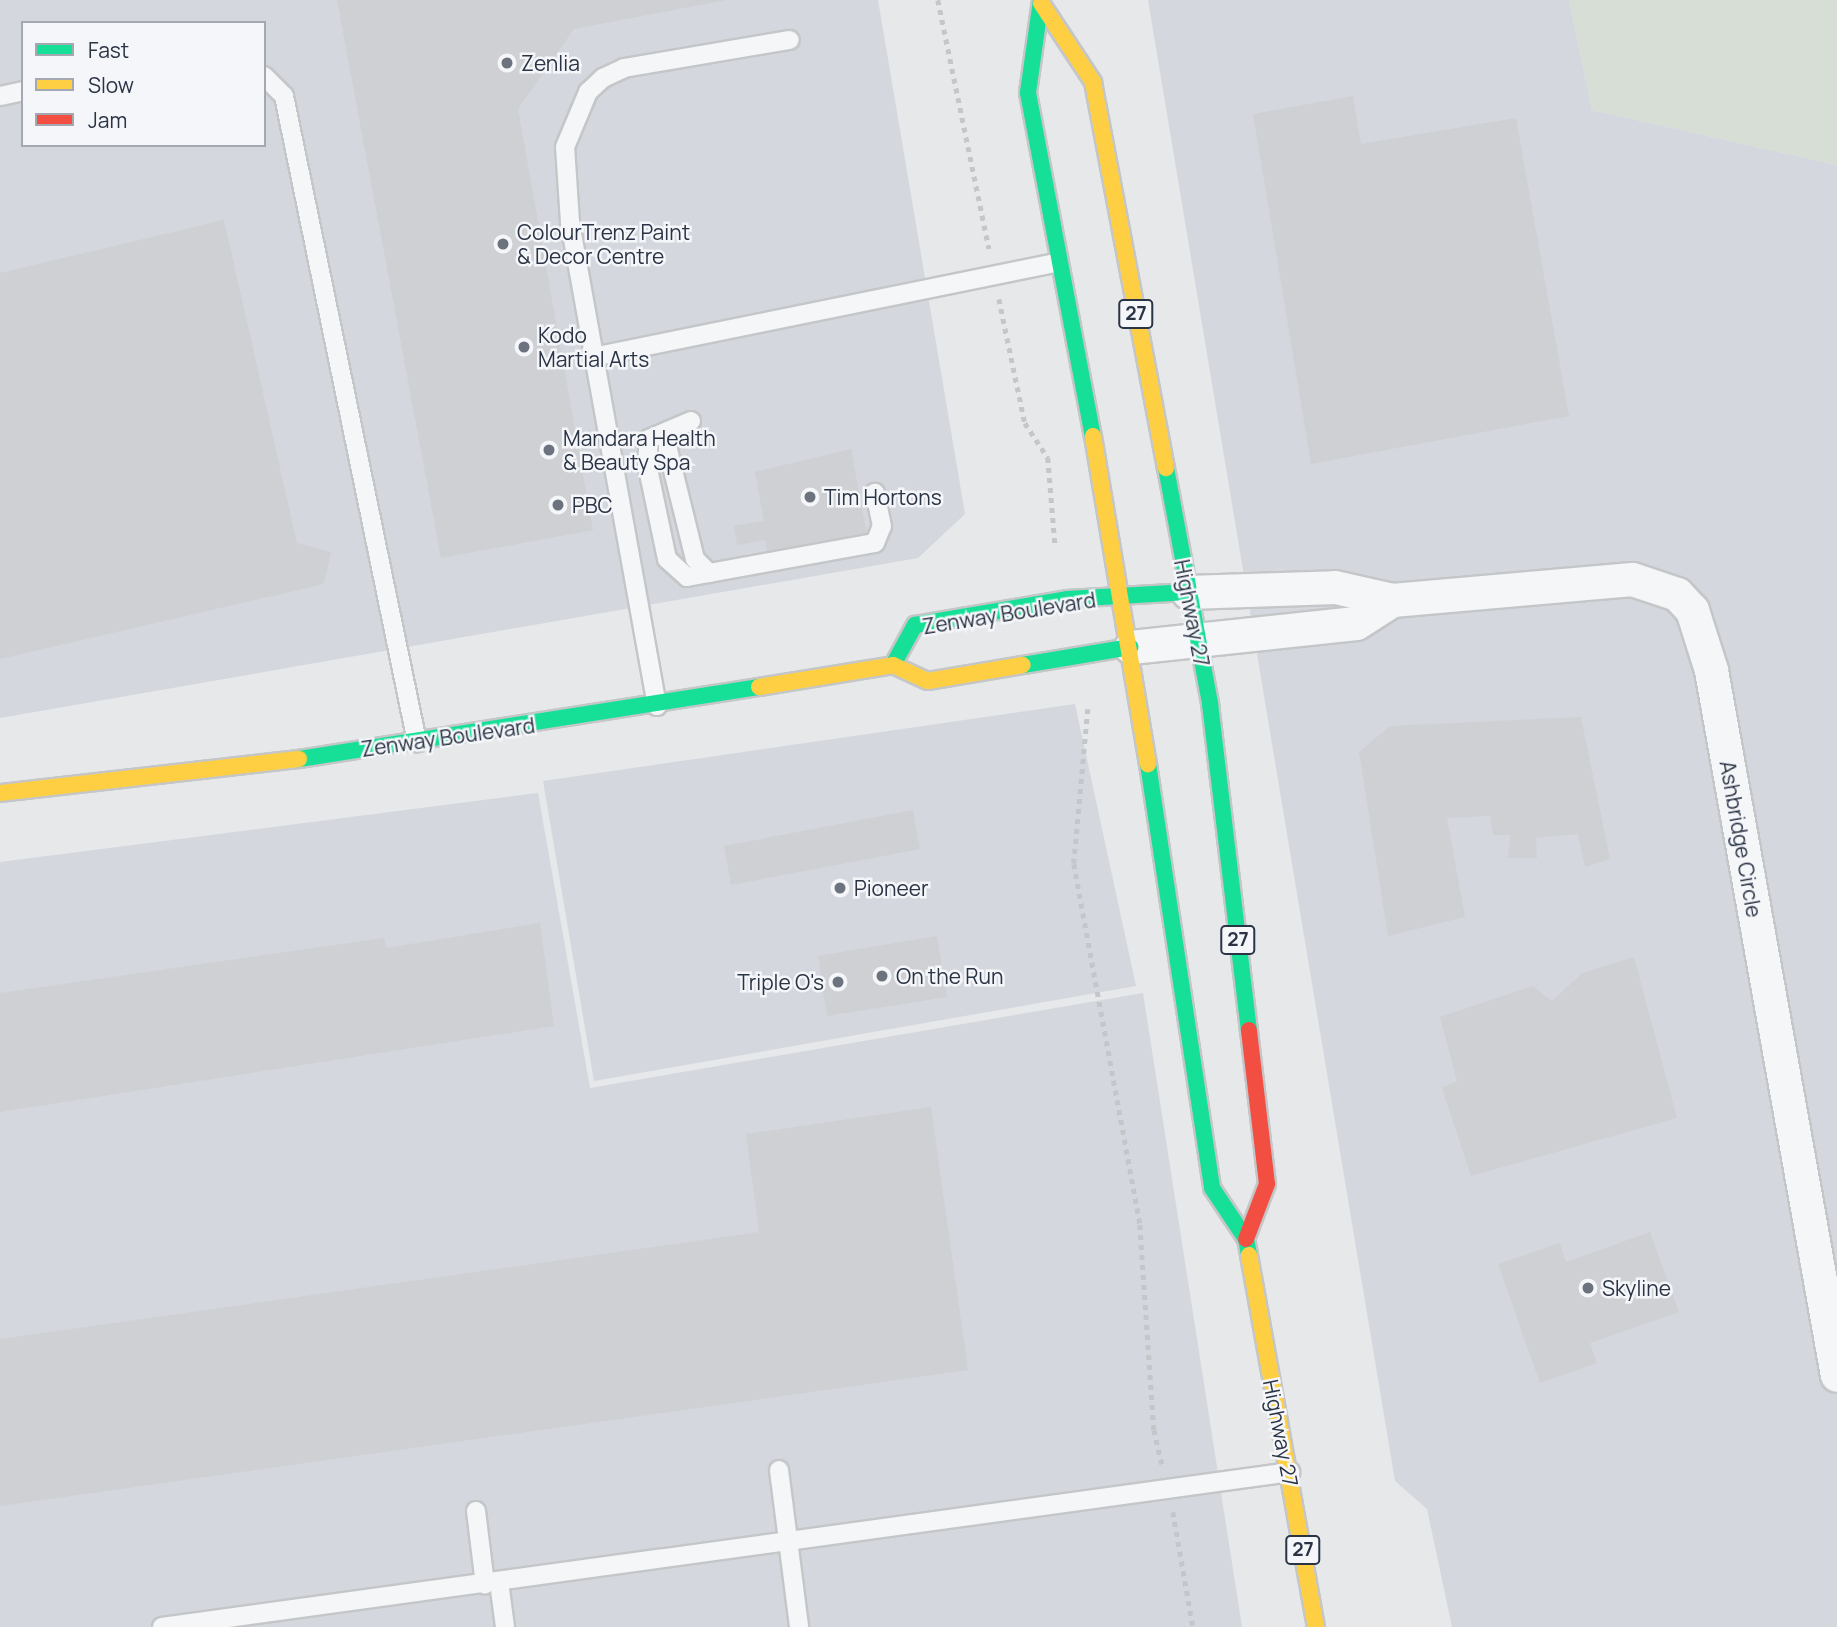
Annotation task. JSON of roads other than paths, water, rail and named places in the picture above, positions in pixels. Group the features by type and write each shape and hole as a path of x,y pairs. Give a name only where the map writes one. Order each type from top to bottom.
{"main road":[{"name":"Highway 27","path":"1041,1 1027,93 1123,597 1212,1188 1246,1239 1316,1627"},
{"name":"Highway 27","path":"1041,1 1093,82 1210,704 1267,1184 1246,1239"},
{"name":"Zenway Boulevard","path":"0,793 159,778 657,706 893,665 915,625 1068,599 1188,592"},
{"path":"893,665 928,681 1131,647"}],"street":[{"name":"Ashbridge Circle","path":"1188,592 1335,587 1392,600 1622,579 1677,594 1692,610 1711,670 1837,1375"},
{"name":"Ashbridge Circle","path":"1131,647 1356,623 1392,600"}],"lane":[{"path":"657,706 593,357 564,170 565,147 581,103 603,78 624,68 790,40"},
{"path":"266,78 284,96 417,742"},
{"path":"0,96 21,91"},
{"path":"593,357 1058,262"},
{"path":"691,421 649,439 647,464 667,559 687,577 875,543 882,526 875,493"},
{"path":"668,431 695,559 709,573"},
{"path":"779,1470 799,1627"},
{"path":"162,1627 1290,1472"},
{"path":"475,1511 492,1583 506,1627"}],"place":[{"name":"Zenlia","path":"507,63"},
{"name":"ColourTrenz Paint & Decor Centre","path":"503,244"},
{"name":"Kodo Martial Arts","path":"524,347"},
{"name":"Mandara Health & Beauty Spa","path":"549,450"},
{"name":"Tim Hortons","path":"810,497"},
{"name":"PBC","path":"558,505"},
{"name":"Pioneer","path":"840,888"},
{"name":"On the Run","path":"882,976"},
{"name":"Triple O's","path":"838,982"},
{"name":"Skyline","path":"1588,1288"}]}
